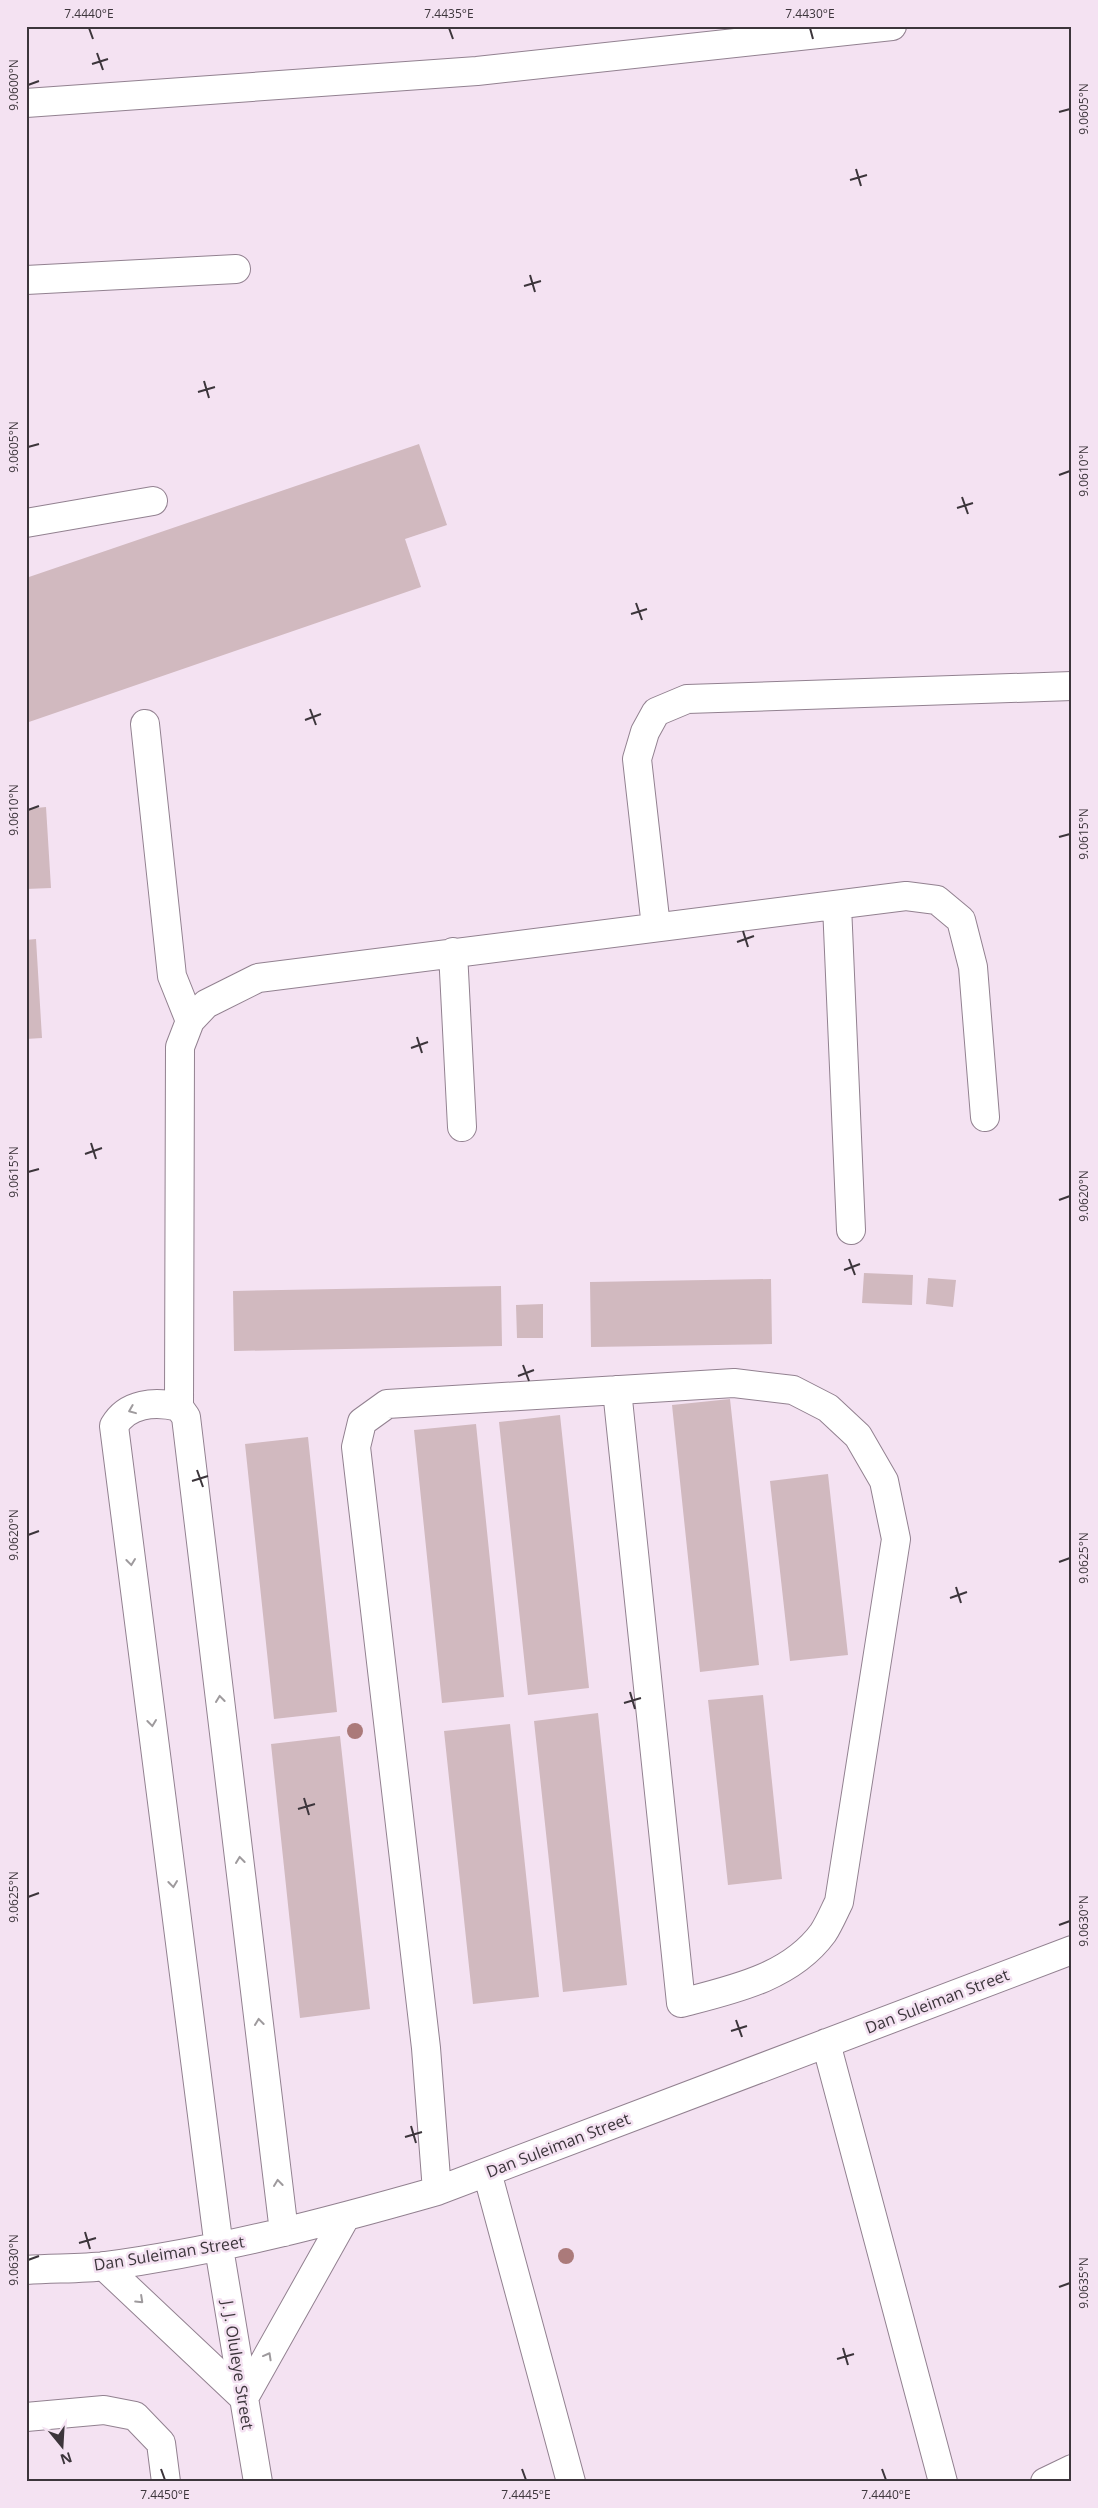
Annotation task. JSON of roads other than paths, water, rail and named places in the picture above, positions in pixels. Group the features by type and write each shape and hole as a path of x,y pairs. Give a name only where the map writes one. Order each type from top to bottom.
{"street":[{"path":"26,103 477,71 892,26"},
{"path":"26,280 236,269"},
{"path":"26,523 153,501"},
{"path":"656,927 636,759 645,732 656,712 687,699 1072,686"},
{"path":"145,724 172,976 190,1021"},
{"path":"284,2232 186,1416 179,1407 180,1047 190,1021 206,1004 258,978 906,896 937,900 961,920 973,967 985,1117"},
{"path":"837,905 851,1230"},
{"path":"453,952 462,1127"},
{"path":"437,2190 426,2048 356,1447 362,1422 387,1404 617,1390 734,1383 793,1390 828,1408 858,1436 884,1481 896,1539 838,1902 823,1933 791,1964 751,1984 680,2003 617,1390"},
{"name":"J. J. Oluleye Street","path":"179,1407 166,1404 132,1407 120,1415 114,1426 219,2248 258,2482"},
{"name":"Dan Suleiman Street","path":"26,2270 104,2266 219,2248 345,2218 437,2190 1072,1950"},
{"path":"826,2043 943,2482"},
{"path":"487,2172 571,2482"},
{"path":"104,2266 244,2398 345,2218"},
{"path":"26,2418 104,2410 135,2416 161,2443 166,2482"},
{"path":"1045,2482 1072,2469"}]}
